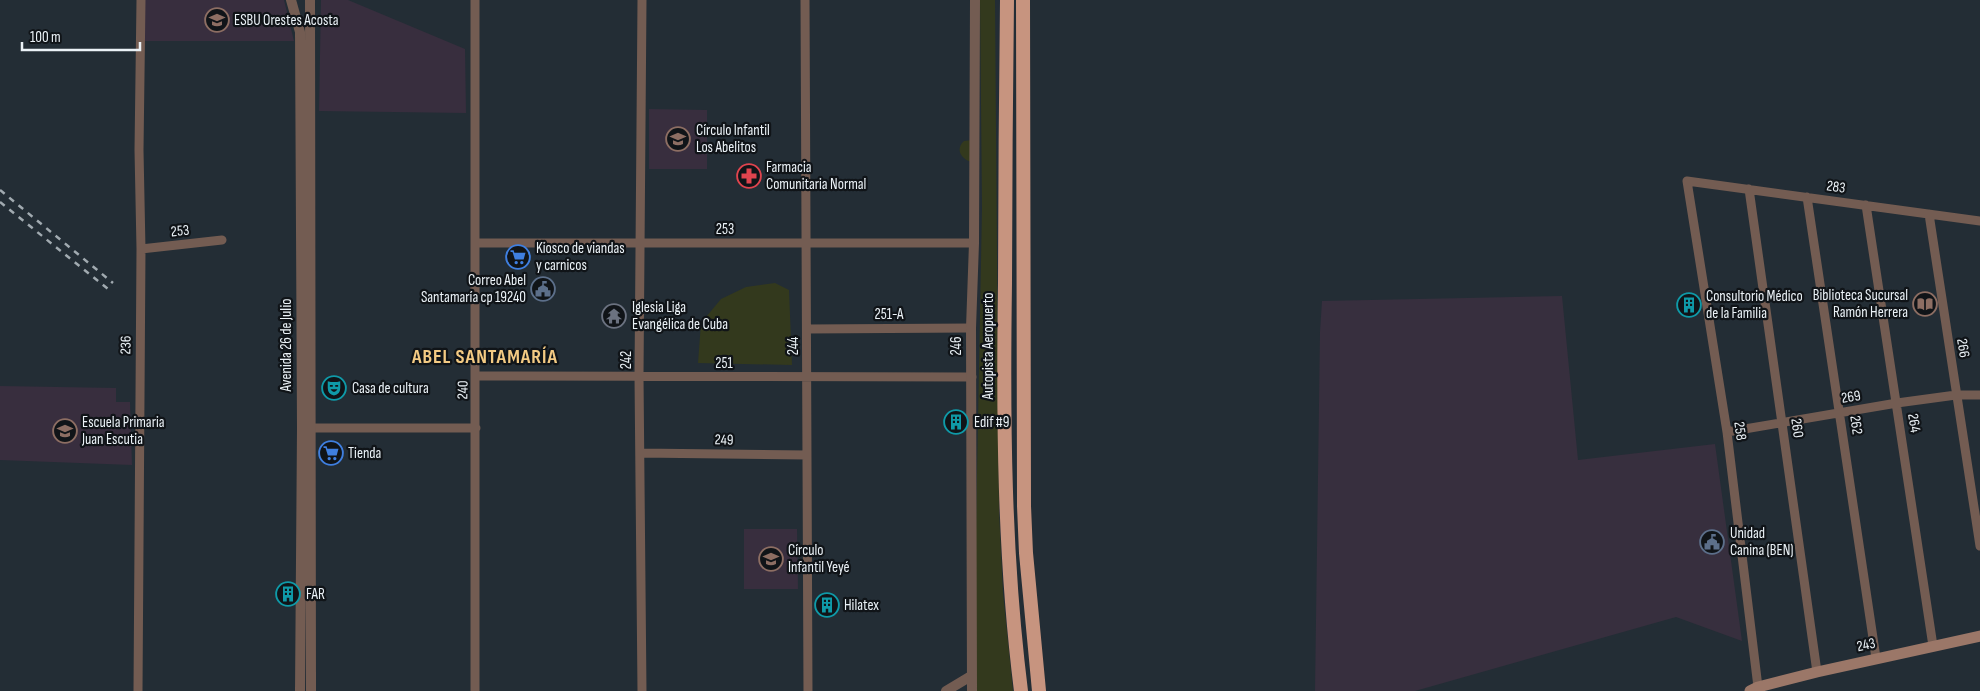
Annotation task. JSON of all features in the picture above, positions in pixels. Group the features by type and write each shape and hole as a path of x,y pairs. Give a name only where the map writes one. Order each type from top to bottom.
{"highway":[{"name":"Autopista Aeropuerto","path":"1007,0 1005,451 1008,556 1021,691"},
{"path":"1023,0 1024,506 1026,553 1039,691"}],"main road":[{"name":"243","path":"1754,689 1816,672 1980,636"}],"street":[{"name":"236","path":"138,691 141,248 139,150 142,0"},
{"name":"Avenida 26 de Julio","path":"291,0 300,32 306,240"},
{"name":"Avenida 26 de Julio","path":"310,0 306,280 311,691"},
{"name":"240","path":"475,0 477,376 475,691"},
{"name":"242","path":"642,0 639,376 642,691"},
{"name":"244","path":"806,0 808,691"},
{"name":"246","path":"972,691 971,328 974,243 975,0"},
{"name":"283","path":"1687,181 1980,221"},
{"name":"258","path":"1687,181 1726,432 1754,689"},
{"name":"260","path":"1749,189 1816,672"},
{"name":"262","path":"1807,197 1876,658"},
{"name":"264","path":"1866,205 1933,646"},
{"name":"266","path":"1929,214 1980,546"},
{"name":"253","path":"141,248 222,240"},
{"name":"253","path":"476,243 974,243"},
{"name":"251-A","path":"807,329 971,328"},
{"name":"251","path":"477,376 972,377"},
{"name":"269","path":"1726,432 1897,403 1956,395 1980,395"},
{"name":"Avenida 26 de Julio","path":"300,691 307,428"},
{"path":"307,428 476,428"},
{"name":"249","path":"640,453 807,455"},
{"path":"946,691 971,676"}],"shaded area":[{"name":"ESBU Orestes Acosta","path":"145,0 284,0 294,41 145,41"},
{"path":"321,0 348,0 465,49 466,113 319,111"},
{"name":"Círculo Infantil Los Abelitos","path":"649,109 707,110 707,169 649,169"},
{"path":"1562,296 1578,460 1715,444 1742,641 1676,617 1415,691 1315,691 1322,301"},
{"name":"Escuela Primaria Juan Escutia","path":"0,386 116,388 116,402 130,402 132,465 0,460"},
{"name":"Círculo Infantil Yeyé","path":"744,529 797,529 798,589 744,589"}],"green space":[{"path":"980,0 995,0 999,512 1003,593 1013,691 977,691 976,681 976,529 982,208"},
{"path":"972,140 971,162 962,156 960,147 964,141"},
{"path":"775,283 789,290 792,365 698,363 701,323 721,299 746,287"}],"railway":[{"path":"0,190 113,283"},
{"path":"0,202 108,289"}],"place":[{"name":"ESBU Orestes Acosta","path":"217,20"},
{"name":"Círculo Infantil Los Abelitos","path":"678,139"},
{"name":"Farmacia Comunitaria Normal","path":"749,176"},
{"name":"Kiosco de viandas y carnicos","path":"518,257"},
{"name":"Correo Abel Santamaría cp 19240","path":"543,289"},
{"name":"Biblioteca Sucursal Ramón Herrera","path":"1925,304"},
{"name":"Consultorio Médico de la Familia","path":"1689,305"},
{"name":"Iglesia Liga Evangélica de Cuba","path":"614,316"},
{"name":"Casa de cultura","path":"334,388"},
{"name":"Edif #9","path":"956,422"},
{"name":"Escuela Primaria Juan Escutia","path":"65,431"},
{"name":"Tienda","path":"331,453"},
{"name":"Unidad Canina (BEN)","path":"1712,542"},
{"name":"Círculo Infantil Yeyé","path":"771,559"},
{"name":"FAR","path":"288,594"},
{"name":"Hilatex","path":"827,605"}],"district":[{"name":"ABEL SANTAMARÍA","path":"485,357"}]}
